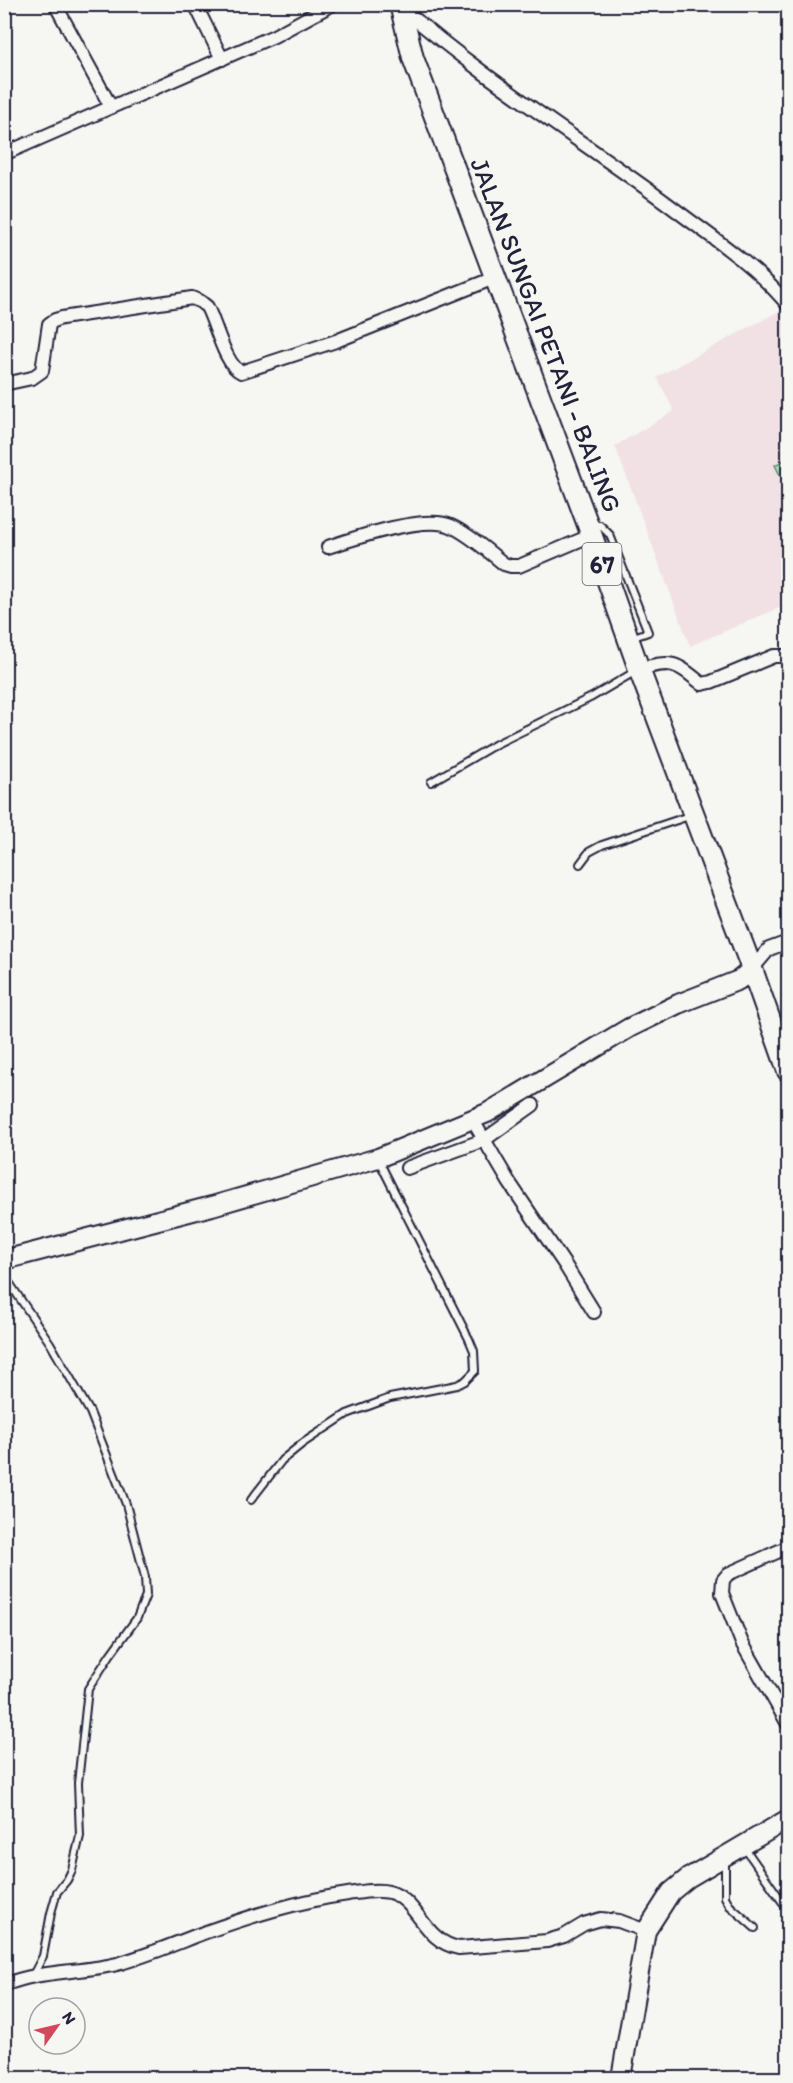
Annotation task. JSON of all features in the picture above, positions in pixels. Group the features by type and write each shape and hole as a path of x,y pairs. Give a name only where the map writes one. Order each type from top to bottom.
{"main road":[{"name":"JALAN SUNGAI PETANI - BALING","path":"396,5 413,58 789,1071"}],"street":[{"path":"55,4 111,107"},
{"path":"195,4 222,59"},
{"path":"4,154 274,36 332,5"},
{"path":"396,5 706,232 757,273 789,305"},
{"path":"4,384 32,378 42,371 49,324 62,318 192,298 207,308 227,357 235,369 241,372 336,341 495,278"},
{"path":"328,547 395,528 437,522 451,526 504,564 519,566 590,530"},
{"path":"639,669 664,663 674,664 702,684 774,656 789,656"},
{"path":"4,1260 201,1209 378,1158 488,1113 629,1028 678,1004 739,980 769,949 789,942"},
{"path":"407,1168 484,1140 533,1105"},
{"path":"471,1119 509,1182 594,1312"},
{"path":"789,1547 728,1574 723,1580 722,1593 742,1643 789,1724"},
{"path":"621,2079 646,1931 671,1892 688,1878 789,1818"},
{"path":"4,1985 31,1977 117,1963 263,1913 306,1901 375,1891 397,1895 434,1936 450,1946 459,1948 547,1941 601,1919 619,1921 646,1931"}],"lane":[{"path":"431,782 496,744 592,697 639,669"},
{"path":"580,864 589,852 602,845 692,814"},
{"path":"251,1500 282,1460 347,1414 390,1398 457,1385 475,1371 474,1351 469,1339 378,1158"},
{"path":"4,1275 50,1343 90,1412 126,1504 146,1577 146,1595 137,1618 88,1689 78,1783 80,1836 72,1870 57,1892 43,1956 31,1977"},
{"path":"744,1846 789,1910"},
{"path":"725,1858 725,1897 730,1906 755,1928"}],"shaded area":[{"path":"781,310 788,320 788,604 690,646 615,446 674,411 657,377"}],"green space":[{"path":"788,458 788,491 775,465"}]}
